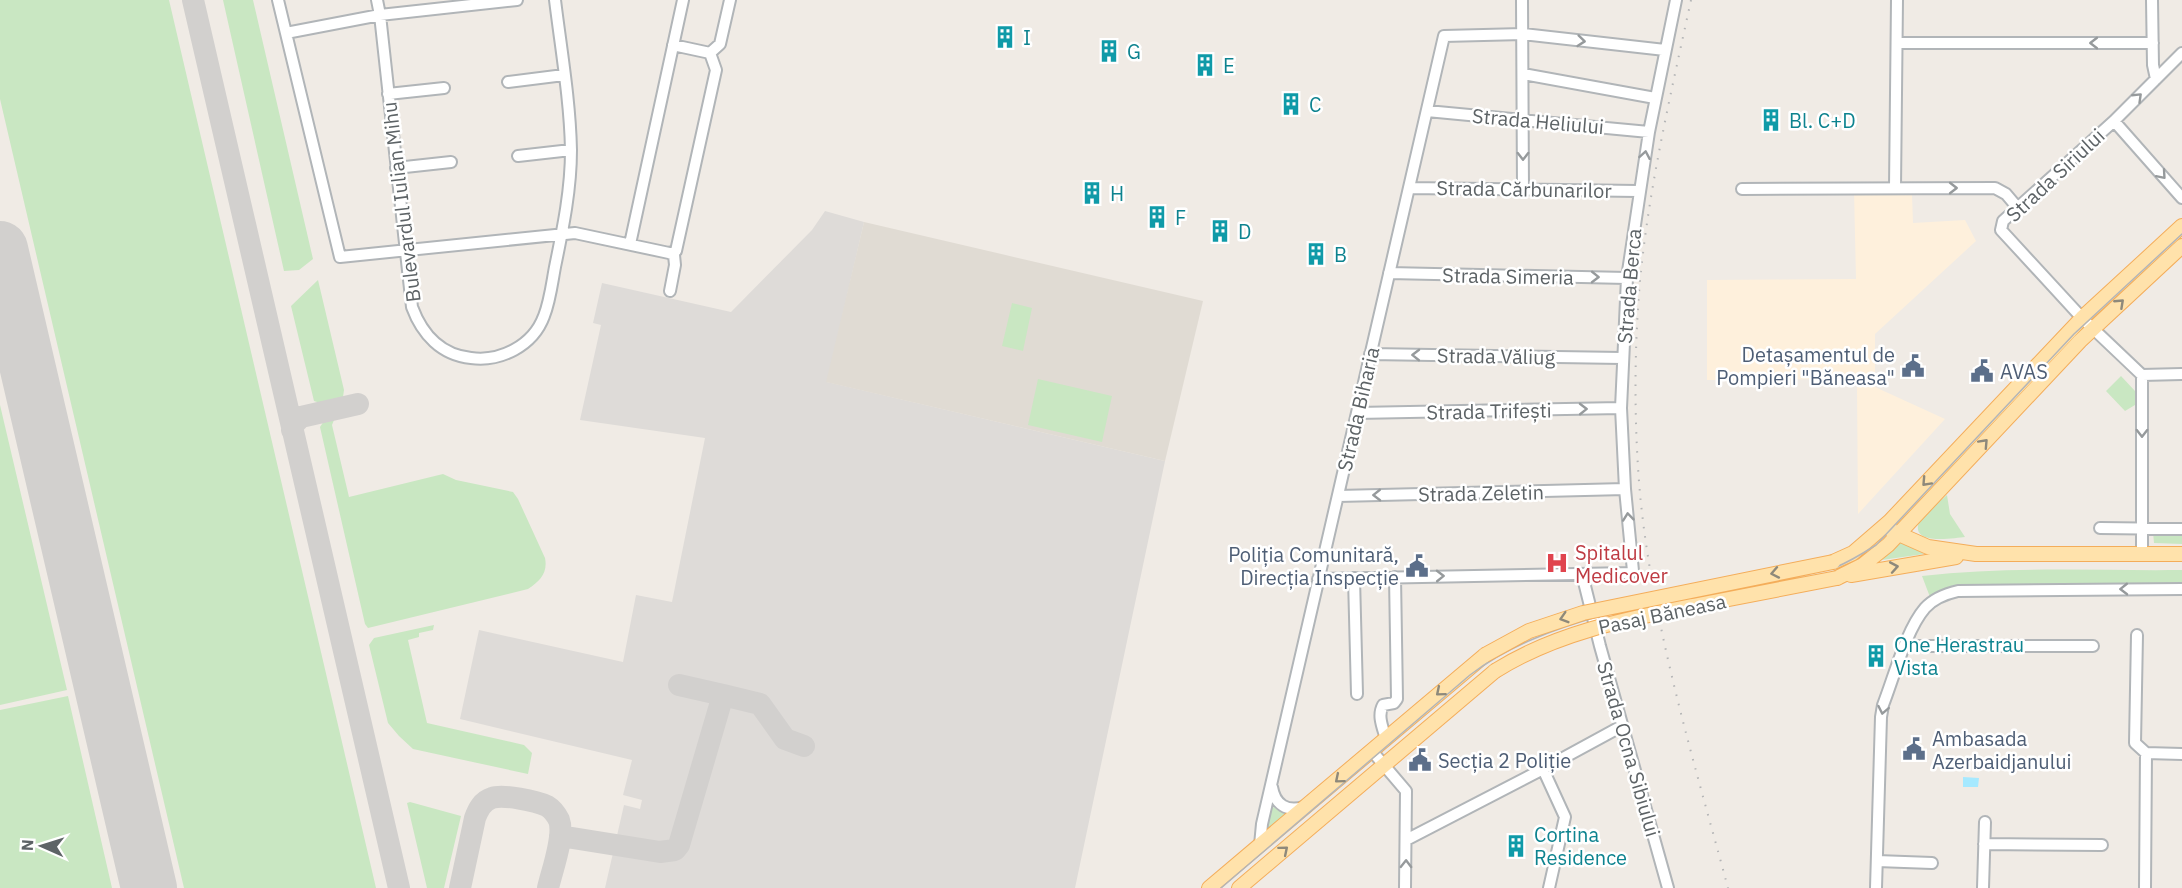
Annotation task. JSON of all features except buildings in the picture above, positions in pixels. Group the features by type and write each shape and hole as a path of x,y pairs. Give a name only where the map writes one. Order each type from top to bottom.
{"main road":[{"name":"Pasaj Băneasa","path":"1209,888 1485,655 1529,630 1583,613 1833,562 1853,553 1885,526 2082,318 2182,226"},
{"path":"1837,578 1874,557 1898,534 2093,329 2182,246"},
{"path":"1915,517 1914,530 1918,544"},
{"path":"1885,526 1918,544 1940,550 1976,554 2182,554"},
{"name":"Pasaj Băneasa","path":"1239,888 1495,671 1542,646 1595,628 1670,610 1976,554"}],"street":[{"path":"278,0 340,257 575,233 674,255 670,291"},
{"name":"Bulevardul Iulian Mihu","path":"377,0 412,307 427,336 462,357 488,359 513,351 522,345 544,318 562,235 569,193 571,150 555,0"},
{"path":"286,33 380,15 517,0"},
{"path":"630,244 683,0"},
{"path":"710,53 720,44 730,0"},
{"path":"1522,0 1523,189"},
{"name":"Strada Berca","path":"1582,574 1630,573 1634,567 1625,489 1621,408 1627,278 1638,191 1676,0"},
{"path":"1895,187 1897,0"},
{"path":"2152,0 2152,43 2156,79"},
{"path":"1523,34 1665,50"},
{"name":"Strada Biharia","path":"1260,845 1260,832 1444,36 1523,34"},
{"path":"1897,43 2152,43"},
{"path":"673,45 710,53"},
{"path":"669,253 676,251 716,70 710,53"},
{"name":"Strada Siriului","path":"2142,375 2082,318 2001,230 2003,221 2017,207 2114,121 2182,53"},
{"path":"1523,74 1655,98"},
{"path":"508,82 564,75"},
{"path":"388,94 444,88"},
{"name":"Strada Heliului","path":"1427,111 1649,132"},
{"path":"2114,121 2182,198"},
{"path":"518,156 571,150"},
{"path":"396,168 451,162"},
{"name":"Strada Cărbunarilor","path":"1409,188 1638,191"},
{"path":"1742,189 1995,188 2006,194 2017,207"},
{"name":"Strada Simeria","path":"1389,273 1627,278"},
{"name":"Strada Văliug","path":"1370,354 1622,358"},
{"path":"2142,554 2142,375 2182,374"},
{"name":"Strada Trifești","path":"1357,413 1621,408"},
{"name":"Strada Zeletin","path":"1338,496 1625,489"},
{"path":"2100,528 2182,529"},
{"path":"1318,579 1582,574"},
{"name":"Strada Ocna Sibiului","path":"1582,574 1668,888"},
{"path":"1386,739 1381,722 1381,710 1383,705 1394,704 1397,699 1395,577"},
{"path":"1354,578 1357,694"},
{"path":"1876,888 1883,705 1919,616 1934,600 1958,591 2182,588"},
{"path":"2137,635 2135,743 2146,753 2182,753"},
{"path":"1905,646 2093,646"},
{"path":"1406,840 1623,726"},
{"path":"1372,751 1406,791 1405,888"},
{"path":"2145,888 2146,753"},
{"path":"1543,769 1565,817 1549,888"},
{"path":"1272,781 1274,795 1279,804 1292,809 1305,807"},
{"path":"1983,888 1985,822"},
{"path":"1984,844 2102,845"},
{"path":"1877,861 1932,863"}],"shaded area":[{"path":"1854,190 1912,195 1913,223 1965,220 1976,241 1875,334 1875,387 1945,419 1858,514 1857,383 1837,379 1707,380 1707,280 1856,279"},
{"path":"825,211 864,222 827,382 1165,461 1075,888 605,888 624,805 640,809 642,800 623,795 632,760 460,719 479,630 623,662 636,595 672,602 705,438 580,420 601,325 593,323 602,283 731,312 812,230"},
{"path":"864,222 1203,301 1165,461 826,382"}],"green space":[{"path":"0,0 169,0 376,888 184,888 0,99"},
{"path":"223,0 253,0 313,259 299,270 284,271"},
{"path":"318,280 344,390 343,397 320,403 314,401 291,306"},
{"path":"1012,303 1032,308 1023,351 1002,346"},
{"path":"2121,376 2135,391 2135,405 2125,411 2106,391"},
{"path":"1038,379 1112,396 1102,442 1028,425"},
{"path":"0,405 67,690 0,705"},
{"path":"334,420 332,425 349,497 443,474 456,480 513,492 545,558 546,563 542,576 528,589 368,628 365,624 320,427 324,421"},
{"path":"1947,495 1950,514 1965,537 1934,539 1921,535 1918,530 1921,518"},
{"path":"2153,532 2182,532 2182,544 2154,543"},
{"path":"1901,541 1924,554 1882,560"},
{"path":"2019,570 2182,570 2182,584 1954,585 1930,597 1922,576"},
{"path":"434,625 433,630 419,633 419,637 408,640 427,723 524,745 532,753 528,774 413,749 388,723 369,645 374,638"},
{"path":"68,696 112,888 0,888 0,710"},
{"path":"407,803 461,816 444,888 427,888"},
{"path":"1273,807 1289,815 1267,832 1265,830 1270,809"}],"water":[{"path":"1963,777 1979,778 1978,787 1963,787"}],"taxiway":[{"path":"193,0 399,888"},
{"path":"292,430 301,417 358,404"},
{"path":"560,836 660,852 675,850 679,845 723,695 679,685"},
{"path":"723,695 760,704 785,739 804,746"},
{"path":"460,888 475,818 483,804 497,797 528,800 547,806 559,820 559,844 548,888"}],"runway":[{"path":"0,249 149,888"}],"tram line":[{"path":"1221,888 1470,675 1500,655 1549,633 1600,616 1834,568 1876,545 2074,334 2182,234"}],"railway":[{"path":"1691,0 1661,140 1644,245 1637,334 1637,441 1640,494 1654,594 1688,742 1728,888"}],"place":[{"name":"I","path":"1005,37"},
{"name":"G","path":"1109,51"},
{"name":"E","path":"1205,65"},
{"name":"C","path":"1291,104"},
{"name":"Bl. C+D","path":"1771,120"},
{"name":"H","path":"1092,193"},
{"name":"F","path":"1157,217"},
{"name":"D","path":"1220,231"},
{"name":"B","path":"1316,254"},
{"name":"Detașamentul de Pompieri \"Băneasa\"","path":"1913,366"},
{"name":"AVAS","path":"1982,371"},
{"name":"Spitalul Medicover","path":"1557,563"},
{"name":"Poliția Comunitară, Direcția Inspecție","path":"1417,566"},
{"name":"One Herastrau Vista","path":"1876,656"},
{"name":"Ambasada Azerbaidjanului","path":"1914,749"},
{"name":"Secția 2 Poliție","path":"1420,760"},
{"name":"Cortina Residence","path":"1516,846"}]}
